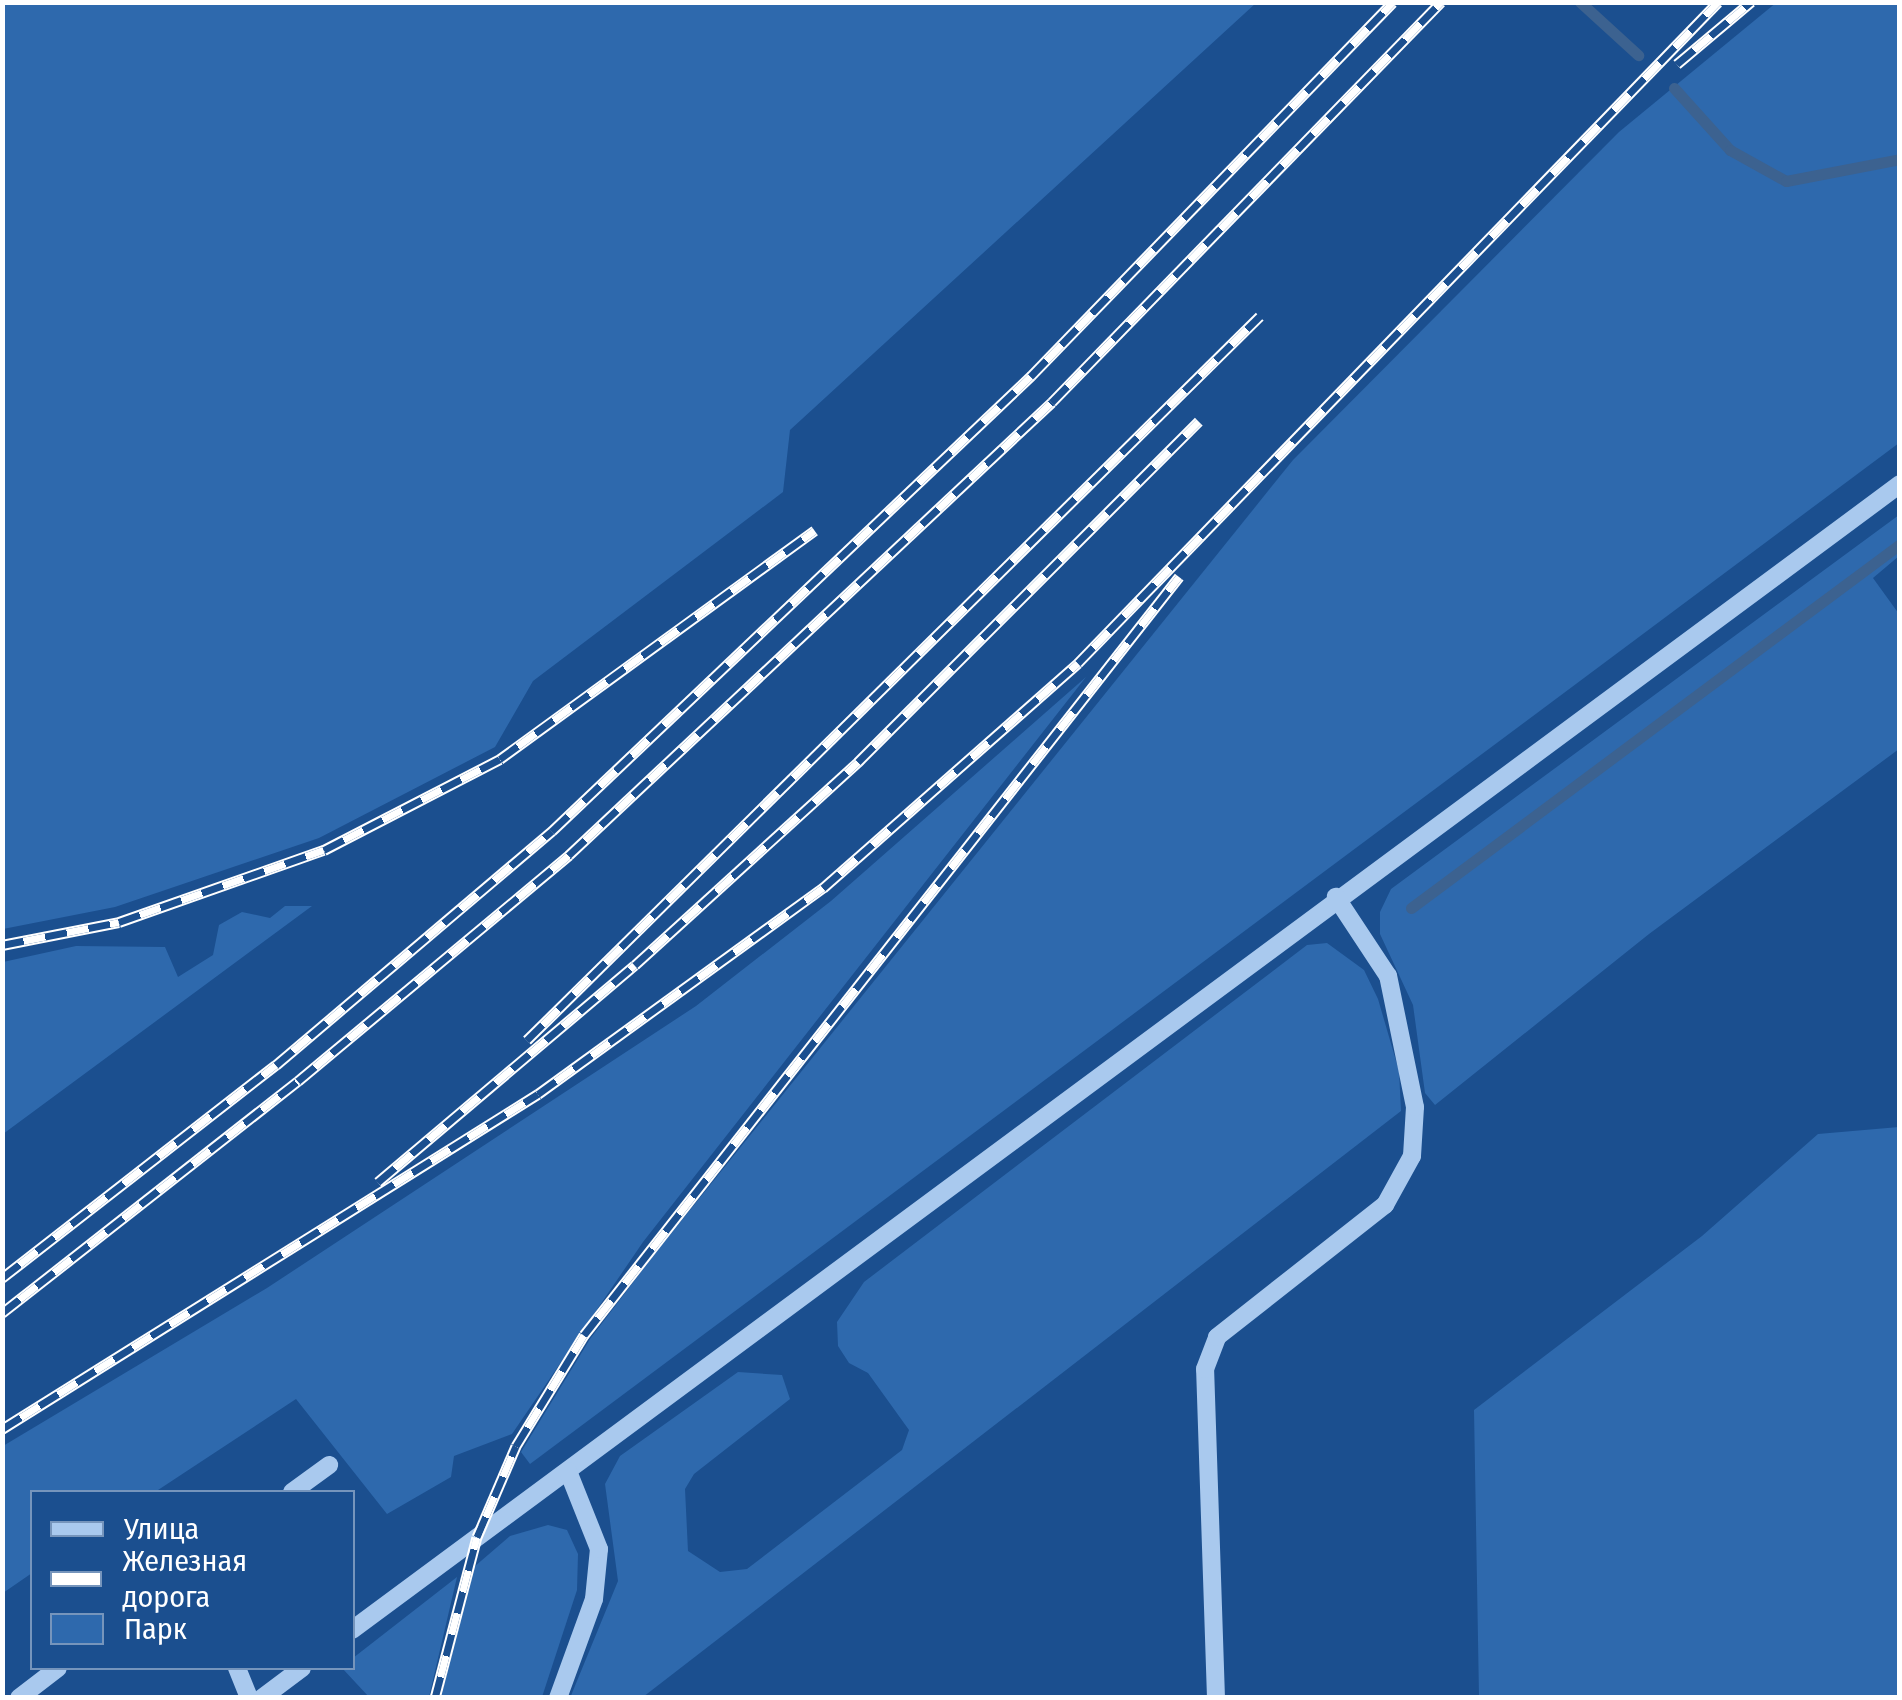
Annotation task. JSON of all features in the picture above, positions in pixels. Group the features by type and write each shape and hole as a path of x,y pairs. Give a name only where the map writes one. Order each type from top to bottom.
{"street":[{"path":"355,1628 1336,897 1900,484"},
{"path":"1216,1698 1205,1369 1218,1337 1385,1205 1412,1156 1415,1107 1388,976 1336,897"},
{"path":"295,1490 329,1466"},
{"path":"558,1698 594,1599 599,1550 568,1472"},
{"path":"19,1698 55,1670"},
{"path":"238,1670 249,1698"},
{"path":"262,1698 299,1670"}],"green space":[{"path":"1777,2 1899,3 1899,443 530,1464 521,1452 590,1339 1293,460 1619,132"},
{"path":"2,3 1256,3 790,430 783,492 533,681 495,747 319,838 115,907 3,929"},
{"path":"1899,515 1899,556 1873,578 1899,614 1899,749 1649,934 1435,1105 1425,1093 1413,1005 1380,934 1380,912 1391,889"},
{"path":"1086,677 643,1242 512,1434 454,1456 451,1477 387,1514 296,1399 158,1490 30,1490 30,1574 3,1593 3,1446 267,1288 696,1006 831,901"},
{"path":"285,906 312,906 3,1134 3,962 76,946 165,947 178,977 213,955 219,925 242,912 270,918"},
{"path":"1327,943 1364,970 1378,999 1399,1071 1401,1111 643,1697 570,1698 618,1581 605,1484 620,1456 738,1372 782,1375 790,1399 694,1474 685,1489 688,1551 720,1572 747,1569 902,1450 909,1430 868,1373 849,1363 838,1346 837,1322 864,1282 1307,945"},
{"path":"1899,1127 1899,1697 1479,1697 1474,1410 1702,1236 1818,1134"},
{"path":"548,1525 567,1530 578,1554 577,1590 542,1697 441,1697 474,1567 510,1536"},
{"path":"457,1577 429,1697 369,1697 344,1670 355,1670 355,1656"}],"waterway":[{"path":"1580,2 1638,55"},
{"path":"1674,88 1730,150 1786,181 1900,159"},
{"path":"1411,908 1900,544"}],"railway":[{"path":"2,1278 276,1065 552,831 1031,376 1393,2"},
{"path":"2,1313 298,1081 569,855 1052,402 1441,2"},
{"path":"2,1429 538,1094 823,888 1078,663 1718,2"},
{"path":"1677,64 1751,2"},
{"path":"527,1040 1260,316"},
{"path":"378,1182 635,965 858,762 1199,421"},
{"path":"2,945 119,922 324,850 500,759 815,530"},
{"path":"435,1698 477,1537 516,1446 584,1335 1179,577"}]}
